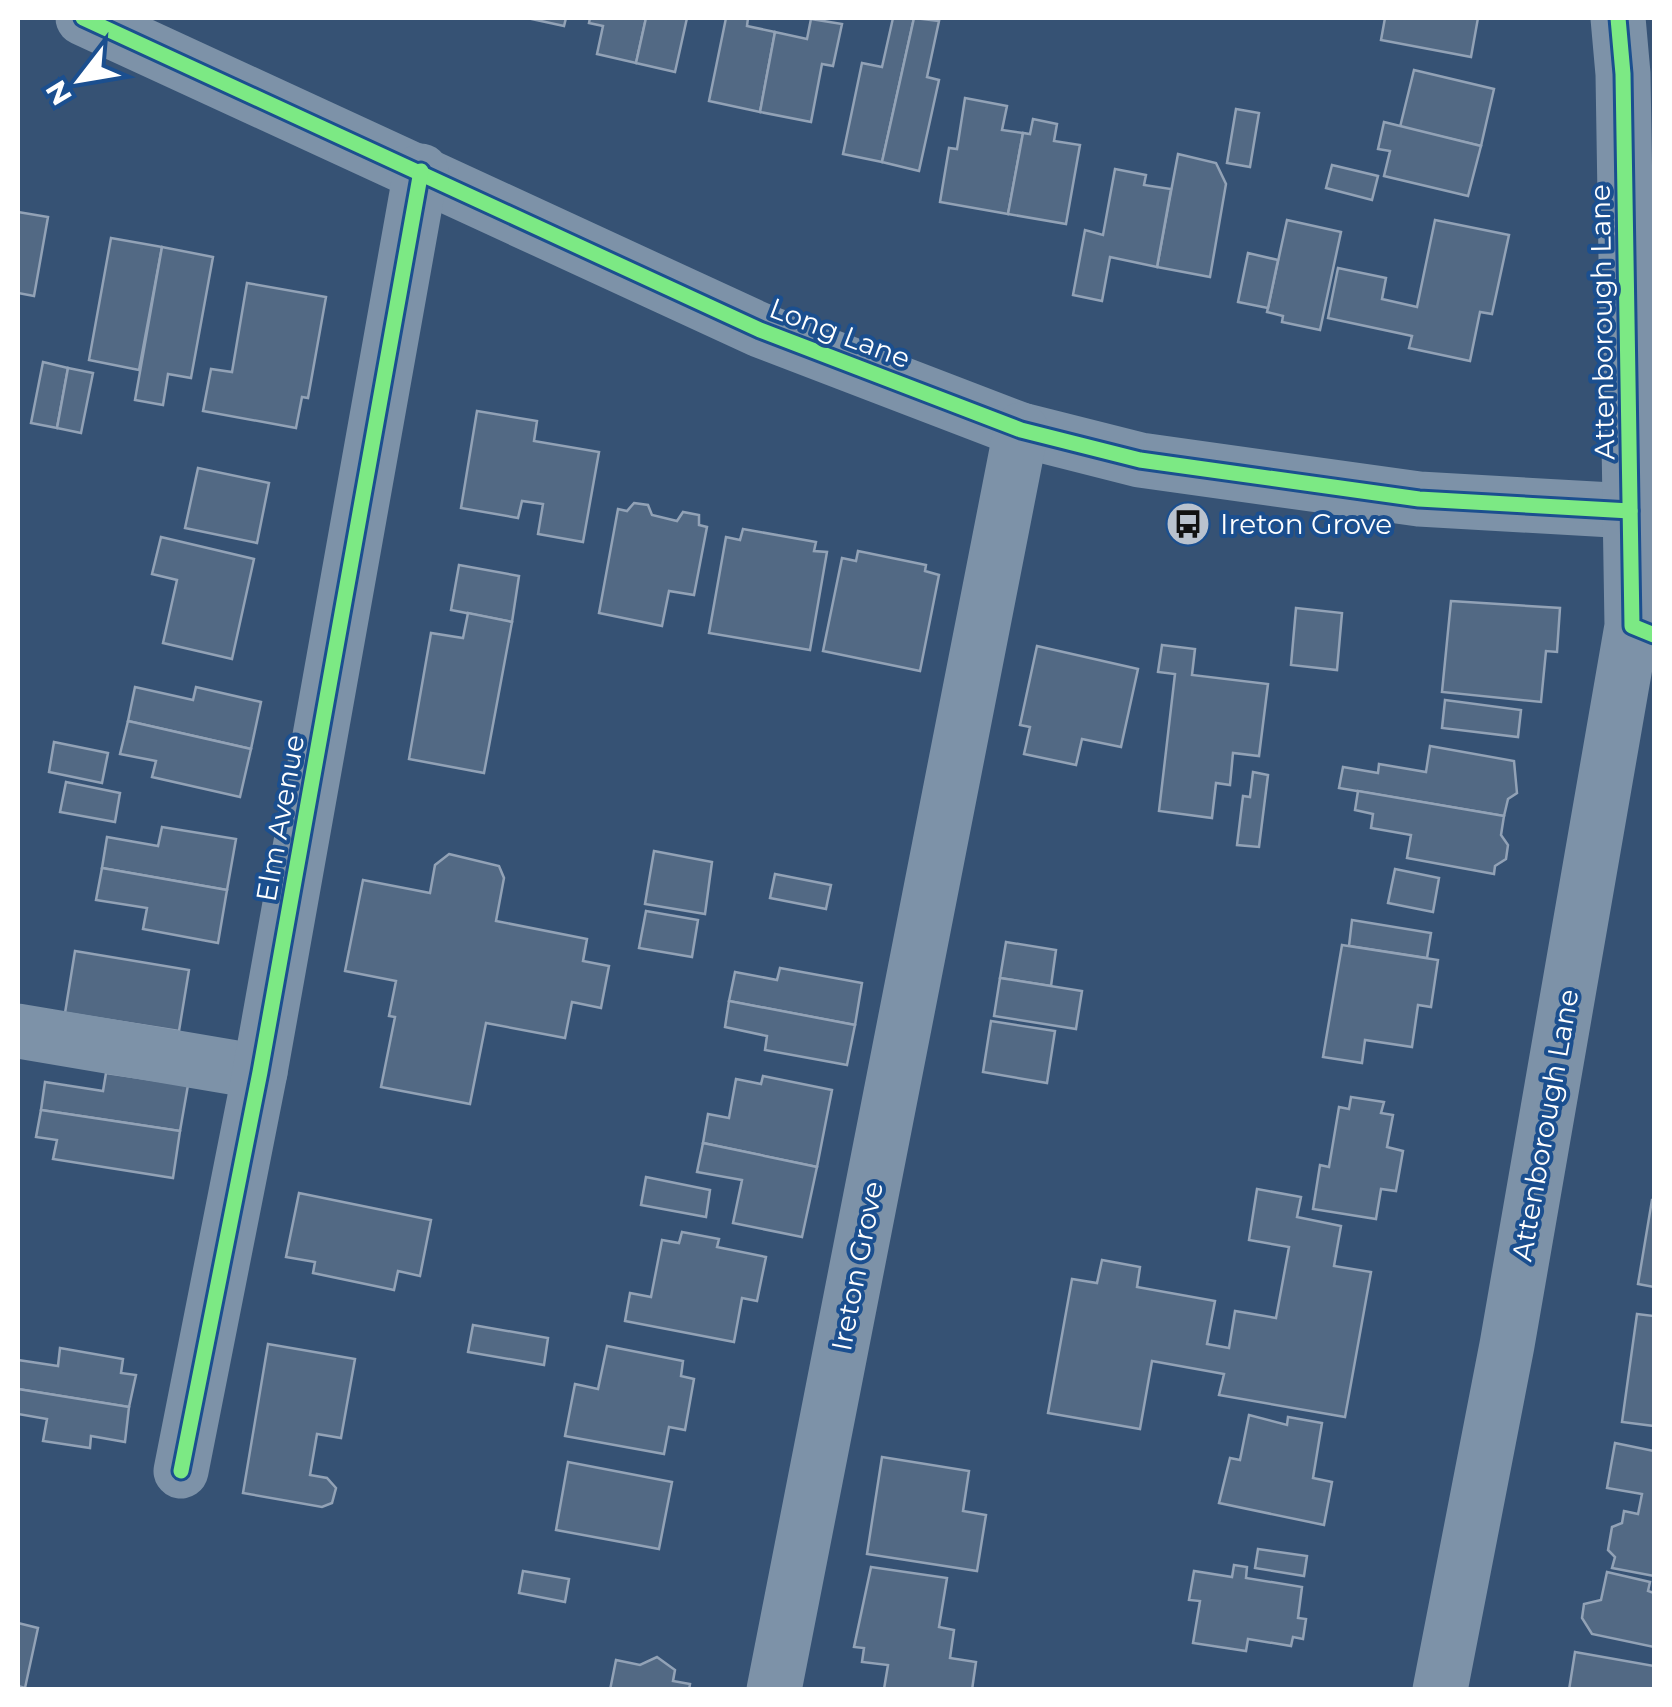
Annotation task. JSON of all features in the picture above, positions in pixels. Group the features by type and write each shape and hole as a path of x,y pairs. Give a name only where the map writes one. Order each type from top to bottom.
{"street":[{"name":"Long Lane","path":"83,18 760,330 1021,430 1140,460 1419,499 1630,512"},
{"name":"Attenborough Lane","path":"1440,1690 1643,630 1630,512 1624,93 1618,18"},
{"name":"Elm Avenue","path":"182,1472 260,1072 421,171"},
{"name":"Ireton Grove","path":"774,1690 1021,430"},
{"path":"18,1031 260,1072"}],"building":[{"path":"527,18 566,18 564,26"},
{"path":"590,18 646,18 636,63 597,54 603,26 589,23"},
{"path":"646,18 687,18 675,72 636,63"},
{"path":"726,18 748,18 747,26 775,32 760,112 709,101"},
{"path":"893,18 914,18 882,162 843,154 862,63 882,67"},
{"path":"914,18 939,21 927,77 939,80 919,171 882,162"},
{"path":"1385,18 1478,18 1471,57 1381,40"},
{"path":"811,19 842,24 833,66 822,64 811,122 760,112 775,32 807,39"},
{"path":"1414,70 1494,89 1481,146 1400,127"},
{"path":"965,98 1007,106 1002,130 1023,133 1008,214 940,202 949,148 957,149"},
{"path":"1236,109 1259,113 1250,167 1227,163"},
{"path":"1033,119 1057,124 1054,141 1080,145 1066,224 1008,214 1023,133 1030,134"},
{"path":"1384,122 1481,146 1468,196 1384,176 1390,151 1378,149"},
{"path":"1178,154 1216,163 1226,184 1210,277 1157,267"},
{"path":"1332,165 1378,176 1372,200 1326,188"},
{"path":"1115,169 1146,175 1144,185 1171,189 1157,267 1110,257 1102,301 1073,295 1085,230 1103,235"},
{"path":"18,212 48,217 34,296 18,293"},
{"path":"1287,220 1341,232 1320,330 1282,322 1283,316 1267,312"},
{"path":"1435,220 1509,235 1492,314 1480,312 1470,361 1409,348 1412,336 1328,318 1338,268 1386,278 1382,299 1417,307"},
{"path":"111,238 162,247 139,370 89,360"},
{"path":"162,247 213,257 191,378 168,374 163,405 135,400"},
{"path":"1248,253 1278,260 1268,308 1238,302"},
{"path":"247,283 326,297 308,398 302,397 296,428 203,411 211,369 232,372"},
{"path":"43,362 68,368 57,428 31,423"},
{"path":"68,368 93,373 81,433 57,428"},
{"path":"477,411 537,421 534,441 599,452 583,542 538,534 543,504 522,501 518,518 461,508"},
{"path":"198,468 269,483 257,543 185,528"},
{"path":"634,503 648,505 652,515 677,521 683,512 699,515 699,525 707,527 694,595 669,591 662,626 599,613 618,509 627,511"},
{"path":"743,529 816,542 814,551 827,552 810,650 709,633 726,537 740,540"},
{"path":"161,537 254,559 232,659 163,643 177,580 152,574"},
{"path":"858,551 926,565 925,571 939,575 920,671 823,651 842,558 856,561"},
{"path":"459,565 519,576 512,622 451,610"},
{"path":"1451,601 1560,608 1557,652 1546,651 1541,702 1442,692"},
{"path":"1296,608 1342,613 1337,670 1291,665"},
{"path":"468,613 512,622 484,773 409,759 431,633 463,638"},
{"path":"1162,645 1195,649 1192,675 1268,684 1259,756 1233,753 1230,785 1216,783 1212,818 1159,811 1175,674 1158,672"},
{"path":"1037,646 1138,669 1121,747 1082,739 1076,765 1024,754 1030,727 1020,725"},
{"path":"135,687 193,700 196,687 261,702 251,749 128,721"},
{"path":"1445,700 1521,710 1518,737 1442,728"},
{"path":"128,721 251,749 240,797 152,777 156,761 120,754"},
{"path":"54,742 108,753 102,783 49,772"},
{"path":"1430,746 1514,761 1517,793 1508,799 1504,816 1339,788 1343,767 1378,773 1379,764 1426,772"},
{"path":"1253,772 1268,775 1259,847 1237,845 1243,796 1250,797"},
{"path":"66,782 120,793 115,822 60,812"},
{"path":"1358,791 1504,816 1501,835 1508,845 1506,859 1495,866 1494,874 1407,858 1411,835 1371,828 1373,814 1355,810"},
{"path":"162,827 236,839 227,890 102,868 107,837 158,846"},
{"path":"654,851 712,862 705,914 645,904"},
{"path":"449,854 499,866 504,878 496,921 587,939 583,961 609,966 601,1008 572,1002 565,1038 486,1023 470,1104 381,1087 395,1017 389,1016 396,981 345,971 363,880 430,893 435,865"},
{"path":"102,868 227,890 218,943 143,929 147,908 96,900"},
{"path":"1395,869 1439,878 1433,912 1388,903"},
{"path":"775,874 831,885 826,909 770,898"},
{"path":"646,911 698,920 692,957 639,948"},
{"path":"1352,920 1431,933 1427,958 1349,946"},
{"path":"1006,942 1056,950 1051,986 1000,978"},
{"path":"1342,945 1438,960 1431,1007 1418,1005 1412,1047 1365,1040 1362,1063 1323,1057"},
{"path":"75,951 189,970 179,1031 65,1013"},
{"path":"780,968 862,983 855,1025 729,1001 735,972 777,980"},
{"path":"1000,978 1082,991 1076,1029 994,1016"},
{"path":"729,1001 855,1025 847,1065 765,1050 767,1036 725,1027"},
{"path":"991,1021 1055,1031 1047,1083 983,1072"},
{"path":"106,1073 188,1085 180,1131 41,1110 45,1082 103,1091"},
{"path":"763,1076 832,1090 817,1167 703,1143 708,1114 729,1118 736,1079 761,1084"},
{"path":"1351,1097 1384,1102 1381,1113 1393,1115 1387,1147 1403,1151 1396,1191 1381,1189 1376,1219 1313,1209 1320,1165 1329,1167 1339,1107 1349,1109"},
{"path":"41,1110 180,1131 173,1178 53,1159 57,1140 36,1137"},
{"path":"703,1143 817,1167 802,1237 733,1223 742,1180 697,1172"},
{"path":"646,1177 710,1190 706,1217 641,1205"},
{"path":"1257,1189 1301,1197 1297,1217 1341,1226 1334,1266 1371,1272 1345,1417 1219,1395 1224,1374 1152,1361 1140,1429 1048,1413 1072,1279 1097,1283 1102,1260 1140,1267 1137,1287 1215,1301 1207,1344 1229,1348 1235,1311 1276,1318 1289,1247 1249,1240"},
{"path":"299,1193 431,1220 420,1276 398,1271 394,1290 313,1273 315,1262 286,1257"},
{"path":"1654,1200 1654,1287 1638,1284"},
{"path":"682,1232 719,1239 717,1247 766,1257 757,1301 742,1298 734,1342 625,1321 630,1293 651,1297 662,1240 679,1243"},
{"path":"1637,1314 1654,1316 1654,1426 1622,1422"},
{"path":"473,1325 548,1338 544,1365 468,1352"},
{"path":"268,1344 355,1359 341,1438 317,1434 310,1475 327,1478 336,1488 332,1503 322,1507 243,1493"},
{"path":"607,1346 683,1361 681,1376 694,1379 685,1430 669,1427 664,1454 565,1436 575,1384 598,1389"},
{"path":"60,1348 123,1359 121,1373 136,1375 129,1407 18,1389 18,1360 58,1366"},
{"path":"18,1389 129,1407 125,1442 91,1436 90,1448 43,1441 47,1419 18,1414"},
{"path":"1249,1415 1287,1425 1288,1417 1322,1423 1313,1478 1332,1482 1324,1525 1219,1503 1230,1458 1240,1460"},
{"path":"1615,1443 1654,1451 1654,1576 1612,1568 1615,1557 1608,1550 1612,1527 1622,1523 1624,1511 1638,1514 1642,1494 1607,1488"},
{"path":"882,1457 969,1471 963,1511 986,1515 977,1571 867,1554"},
{"path":"568,1462 672,1482 659,1549 556,1530"},
{"path":"1258,1549 1307,1556 1304,1576 1255,1568"},
{"path":"1234,1565 1247,1567 1246,1578 1302,1587 1298,1618 1306,1619 1303,1639 1293,1637 1291,1646 1248,1639 1246,1651 1193,1643 1200,1601 1189,1600 1194,1571 1232,1577"},
{"path":"871,1567 947,1578 939,1627 954,1630 950,1658 976,1662 972,1690 884,1689 888,1665 862,1662 864,1648 854,1647"},
{"path":"523,1571 569,1579 565,1602 519,1593"},
{"path":"1607,1572 1650,1582 1648,1591 1654,1593 1654,1647 1592,1634 1582,1618 1584,1604 1601,1600"},
{"path":"18,1623 38,1628 25,1688 18,1686"},
{"path":"1575,1652 1654,1666 1654,1690 1569,1690"},
{"path":"657,1657 675,1670 673,1681 690,1684 689,1690 610,1690 616,1660 640,1665"}],"cycle path":[{"path":"83,18 760,330 1021,430 1140,460 1419,499 1630,511"},
{"path":"1618,18 1623,74 1632,626 1654,635"},
{"path":"181,1471 260,1072 421,171"}],"place":[{"name":"Ireton Grove","path":"1188,524"}]}
